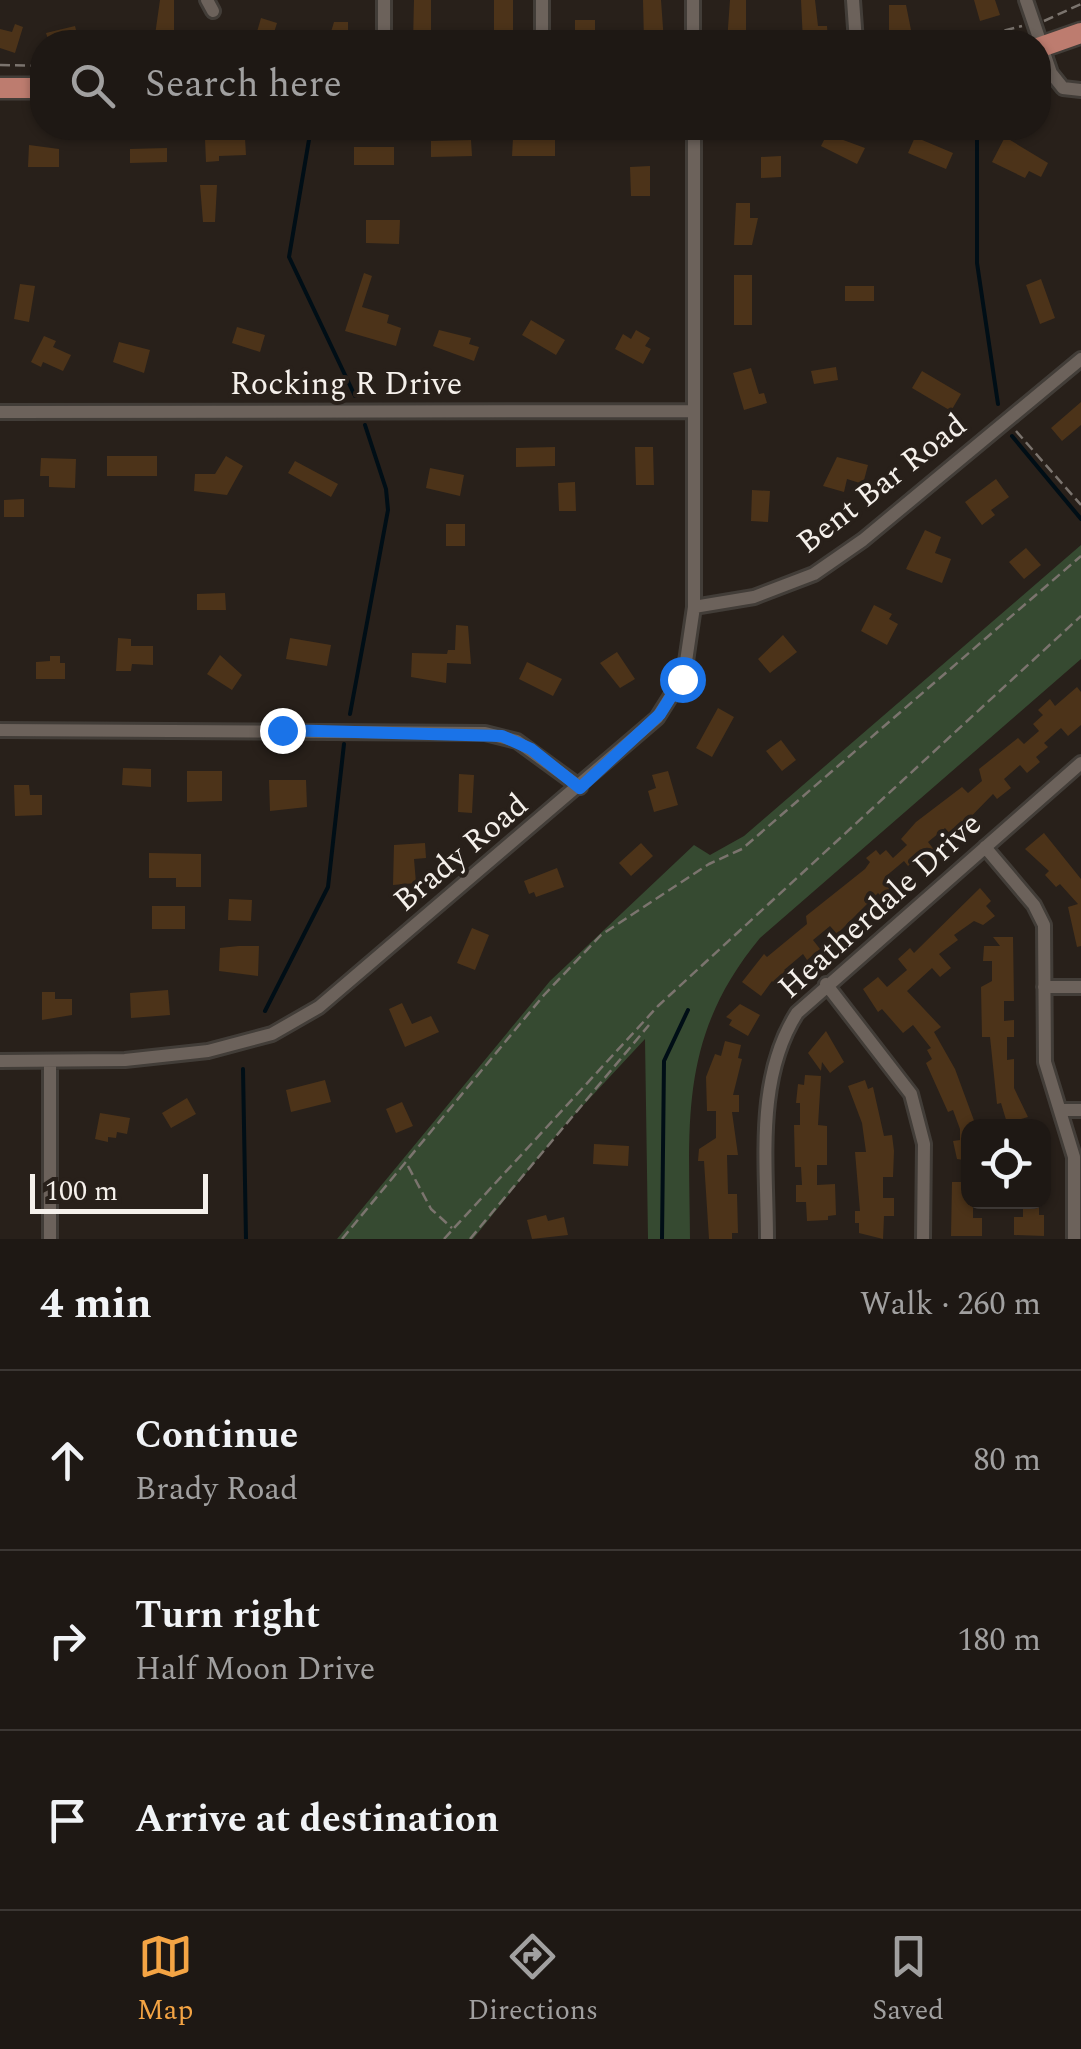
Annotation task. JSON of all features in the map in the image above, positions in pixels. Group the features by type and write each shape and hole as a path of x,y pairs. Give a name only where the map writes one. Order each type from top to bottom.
{"main road":[{"path":"1051,44 1081,33"},
{"path":"0,88 30,88"}],"street":[{"path":"384,0 384,30"},
{"path":"542,0 542,30"},
{"path":"693,30 694,0"},
{"path":"853,0 855,30"},
{"path":"1026,0 1035,30"},
{"path":"1051,70 1063,88 1081,90"},
{"name":"Brady Road","path":"0,1061 125,1060 208,1051 272,1034 295,1023 354,979 580,788 675,695 691,652 694,607 694,140"},
{"name":"Bent Bar Road","path":"694,607 754,597 814,574 864,540 1081,359"},
{"name":"Rocking R Drive","path":"0,412 692,411"},
{"path":"0,730 485,733 517,741 580,788"},
{"name":"Heatherdale Drive","path":"767,1239 770,1079 788,1028 826,984 1081,763"},
{"path":"985,847 1040,915 1045,1062 1074,1157 1074,1239"},
{"path":"826,984 911,1094 922,1128 924,1239"},
{"path":"1044,987 1081,987"},
{"path":"50,1061 50,1239"},
{"path":"1060,1110 1081,1110"}],"path":[{"path":"0,66 30,66"},
{"path":"1007,420 1081,505"},
{"path":"342,1239 408,1165 544,996 601,935 708,864 742,848 1081,556"},
{"path":"444,1239 658,1006 1081,616"},
{"path":"470,1239 648,1024"},
{"path":"408,1165 432,1208 452,1228"}],"green space":[{"path":"1081,545 1081,659 760,938 734,974 715,1010 694,1081 689,1156 690,1239 648,1239 645,1039 564,1126 473,1239 337,1239 550,981 694,845 710,855 744,836"}],"building":[{"path":"160,0 174,0 174,30 156,30"},
{"path":"414,0 431,0 431,30 413,30"},
{"path":"494,0 513,0 513,30 494,30"},
{"path":"643,0 661,0 663,30 644,30"},
{"path":"730,0 746,0 746,30 728,30"},
{"path":"801,0 815,0 818,26 827,26 827,30 802,30"},
{"path":"974,0 995,0 1000,15 980,21"},
{"path":"889,5 906,5 911,30 889,30"},
{"path":"261,18 277,23 275,30 258,30"},
{"path":"575,20 595,20 595,30 575,30"},
{"path":"334,22 348,22 348,30 332,30"},
{"path":"15,24 23,27 15,53 0,48 0,29 12,32"},
{"path":"205,140 245,140 246,155 219,156 219,161 206,162"},
{"path":"471,140 472,156 431,157 431,141"},
{"path":"513,140 555,140 555,156 512,156"},
{"path":"824,140 843,140 865,148 857,164 821,146"},
{"path":"914,140 922,140 953,153 946,169 908,153"},
{"path":"1003,140 1010,140 1048,163 1041,177 1029,171 1025,178 992,162"},
{"path":"29,145 59,149 59,167 28,167"},
{"path":"354,147 394,147 394,165 354,165"},
{"path":"167,148 167,162 130,163 130,149"},
{"path":"781,156 781,177 761,178 761,157"},
{"path":"650,166 650,196 631,196 630,167"},
{"path":"200,185 217,185 215,222 203,222"},
{"path":"736,203 750,203 750,218 758,218 752,245 734,245"},
{"path":"366,220 400,220 399,244 366,243"},
{"path":"364,273 372,276 362,307 389,315 387,323 401,328 396,346 345,331"},
{"path":"734,275 752,275 752,325 734,325"},
{"path":"1041,279 1055,318 1040,324 1026,285"},
{"path":"20,284 35,286 29,322 14,319"},
{"path":"845,286 874,286 874,301 845,301"},
{"path":"531,320 565,340 556,355 522,335"},
{"path":"237,327 265,335 260,352 232,343"},
{"path":"439,330 471,338 469,344 479,347 474,361 433,346"},
{"path":"636,330 650,338 645,346 651,349 643,364 615,349 623,334 631,339"},
{"path":"44,336 56,341 53,347 71,355 63,371 43,362 41,367 31,362"},
{"path":"119,342 150,350 144,373 113,362"},
{"path":"836,367 838,380 814,384 811,371"},
{"path":"751,368 759,394 764,393 767,403 744,410 733,373"},
{"path":"922,371 961,394 951,411 912,388"},
{"path":"1081,402 1081,425 1062,441 1051,428"},
{"path":"555,447 555,466 516,467 516,448"},
{"path":"635,447 653,447 654,485 636,485"},
{"path":"107,456 157,456 157,476 107,476"},
{"path":"226,456 243,466 227,495 194,491 195,474 215,474"},
{"path":"837,457 868,465 863,484 847,479 844,492 823,486"},
{"path":"41,458 76,459 75,488 49,487 49,476 40,476"},
{"path":"295,461 338,484 331,497 288,473"},
{"path":"430,468 464,475 460,496 426,488"},
{"path":"996,479 1009,497 991,510 995,515 982,525 965,502"},
{"path":"575,482 576,511 559,511 558,483"},
{"path":"752,490 770,491 768,522 751,521"},
{"path":"24,499 24,517 4,517 4,500"},
{"path":"446,524 465,524 465,546 446,546"},
{"path":"925,530 941,537 935,553 951,559 942,583 906,569"},
{"path":"1026,548 1041,565 1024,579 1009,562"},
{"path":"225,593 226,610 197,610 197,594"},
{"path":"874,605 892,614 889,619 898,624 887,645 861,631"},
{"path":"456,625 468,626 471,664 447,663 446,683 411,677 412,653 447,654 448,650 455,650"},
{"path":"783,635 797,652 770,673 758,659"},
{"path":"118,638 131,639 131,646 153,646 153,665 132,664 131,671 116,671"},
{"path":"290,638 331,645 327,666 286,659"},
{"path":"617,652 635,679 620,688 600,663"},
{"path":"220,655 242,675 232,690 207,674"},
{"path":"50,656 60,656 60,663 65,663 65,679 36,679 36,662 50,661"},
{"path":"527,662 562,679 553,696 519,679"},
{"path":"1077,687 1081,692 1081,725 1068,736 1061,728 1044,743 1048,747 1036,757 1040,762 1027,773 1020,765 1004,779 1011,788 997,799 993,794 952,836 945,828 928,842 935,851 923,861 919,856 908,866 904,861 885,877 893,886 881,896 878,893 837,934 830,926 813,940 820,949 807,960 803,954 784,970 790,974 780,987 772,981 761,996 742,982 764,954 767,957 807,924 806,916 865,869 870,862 866,858 876,850 880,855 886,850 893,858 907,845 901,839 916,822 962,787 968,793 982,781 979,769 1018,738 1024,744 1039,731 1033,724 1043,715 1038,710 1050,699 1055,706"},
{"path":"718,708 734,717 712,757 696,748"},
{"path":"781,740 796,760 782,771 766,751"},
{"path":"123,768 151,769 151,787 122,785"},
{"path":"187,771 222,771 222,801 187,802"},
{"path":"668,771 678,805 654,812 648,791 656,788 652,775"},
{"path":"459,774 474,775 472,813 458,812"},
{"path":"269,780 306,780 307,807 270,811"},
{"path":"14,785 29,785 30,795 42,795 42,815 15,816"},
{"path":"1044,833 1081,879 1081,946 1077,947 1068,907 1078,904 1060,884 1056,887 1045,875 1049,871 1025,849"},
{"path":"425,843 426,858 414,859 416,883 393,885 394,845"},
{"path":"641,843 653,856 631,876 619,863"},
{"path":"149,853 201,854 201,887 176,887 176,878 149,878"},
{"path":"557,868 564,887 536,897 534,892 529,894 524,881"},
{"path":"980,888 991,901 986,906 995,916 983,925 974,921 954,935 958,940 939,954 951,968 940,977 932,968 907,991 941,1027 934,1032 955,1069 973,1119 961,1119 961,1160 957,1159 953,1141 960,1140 960,1129 926,1063 932,1059 927,1050 931,1048 913,1025 903,1033 882,1009 878,1012 863,989 878,977 887,987 907,970 898,959 910,948 914,953"},
{"path":"229,899 252,900 251,921 228,920"},
{"path":"152,906 185,906 185,929 152,929"},
{"path":"472,928 489,935 475,970 457,963"},
{"path":"993,937 1013,937 1014,1001 1004,1001 1004,1021 1014,1020 1014,1037 1007,1037 1007,1060 1014,1059 1014,1088 1028,1117 1021,1119 1006,1119 1001,1103 997,1104 990,1037 982,1037 981,987 992,981 992,961 983,961 984,946 1000,946"},
{"path":"259,946 258,976 219,971 220,948"},
{"path":"168,990 170,1015 131,1018 130,993"},
{"path":"42,992 55,992 55,999 72,999 72,1015 42,1020"},
{"path":"402,1003 412,1024 431,1016 439,1032 405,1047 389,1009"},
{"path":"740,1004 760,1015 748,1036 729,1025 732,1020 726,1017"},
{"path":"826,1031 844,1062 830,1073 822,1062 821,1071 808,1053"},
{"path":"725,1041 741,1045 738,1058 742,1059 733,1095 739,1095 739,1112 732,1112 738,1155 727,1155 728,1194 737,1194 738,1233 732,1233 732,1239 709,1239 704,1161 698,1161 699,1149 716,1138 716,1111 707,1111 706,1077 715,1054 721,1056"},
{"path":"805,1075 821,1076 818,1125 827,1126 827,1165 817,1165 817,1185 835,1184 836,1215 828,1216 828,1220 807,1221 806,1202 796,1202 796,1185 802,1185 801,1167 795,1167 794,1125 800,1125 800,1103 796,1103 798,1084 804,1085"},
{"path":"325,1080 331,1102 291,1112 286,1090"},
{"path":"865,1080 868,1089 873,1087 884,1136 892,1135 894,1151 893,1177 883,1177 883,1198 894,1198 894,1216 884,1216 883,1239 859,1233 859,1223 855,1223 855,1211 860,1211 855,1152 866,1152 862,1123 848,1086"},
{"path":"187,1098 196,1114 171,1128 162,1113"},
{"path":"402,1102 413,1126 396,1133 386,1109"},
{"path":"100,1113 130,1118 127,1134 117,1132 116,1138 108,1137 108,1142 95,1139"},
{"path":"594,1144 629,1146 628,1166 593,1164"},
{"path":"952,1182 961,1182 961,1209 973,1209 973,1218 982,1218 982,1236 951,1236"},
{"path":"1023,1209 1039,1209 1039,1215 1044,1215 1044,1236 1014,1235 1014,1217 1023,1217"},
{"path":"546,1215 548,1221 564,1217 568,1235 532,1239 527,1220"}],"waterway":[{"path":"309,140 289,257 355,396"},
{"path":"977,140 977,263 998,404"},
{"path":"350,714 388,510 386,489 365,425"},
{"path":"1012,436 1081,519"},
{"path":"265,1011 328,887 344,744"},
{"path":"662,1239 664,1061 688,1010"},
{"path":"243,1069 246,1239"}],"route":[{"path":"282,730 502,736 531,749 580,788 660,714 682,679"}]}
